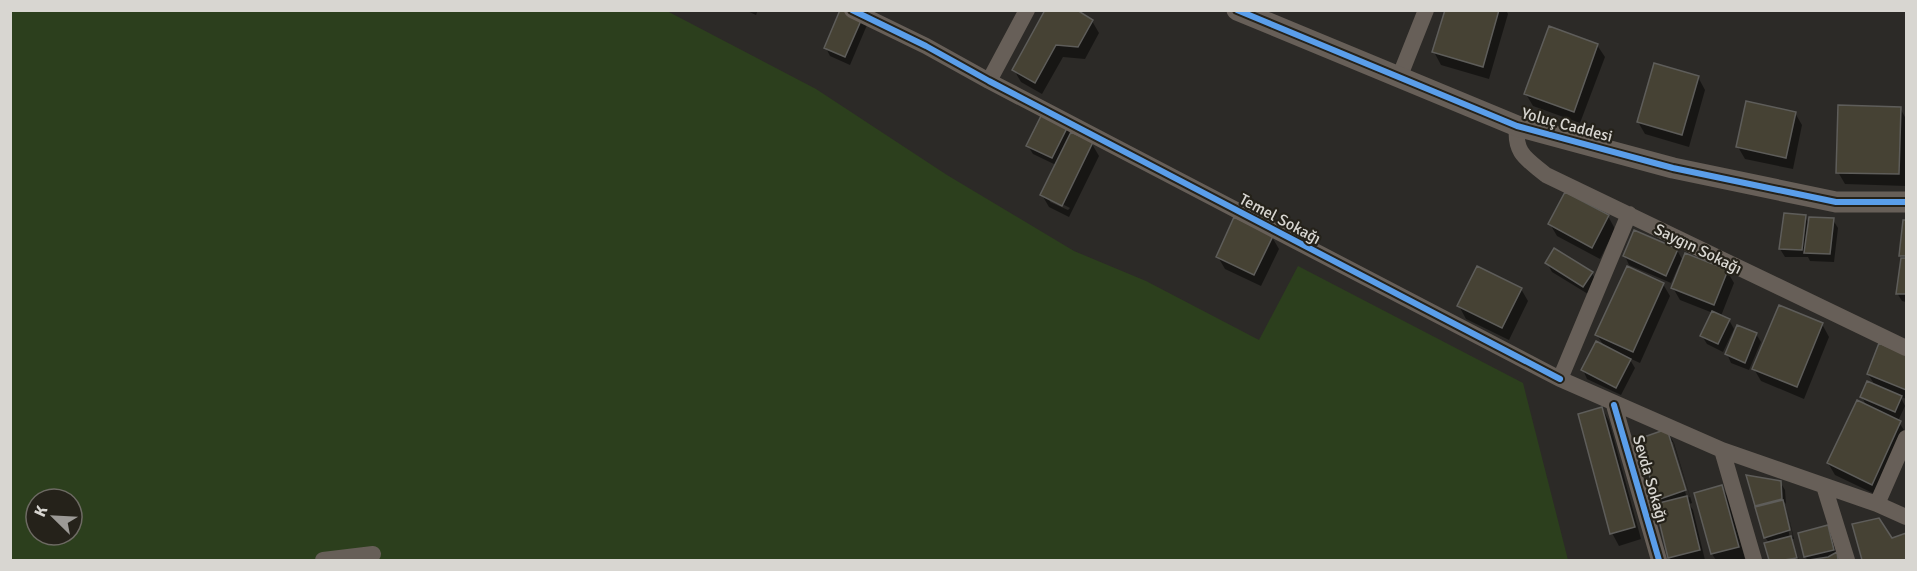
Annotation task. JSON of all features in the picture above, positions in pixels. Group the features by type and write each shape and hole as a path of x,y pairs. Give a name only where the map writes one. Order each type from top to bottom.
{"street":[{"name":"Temel Sokağı","path":"852,10 926,46 1560,379 1614,405 1722,450 1876,504 1906,517"},
{"path":"989,81 1027,10"},
{"name":"Yoluç Caddesi","path":"1237,10 1517,126 1673,168 1836,202 1906,202"},
{"path":"1399,78 1426,10"},
{"name":"Saygın Sokağı","path":"1517,126 1516,139 1520,152 1546,175 1906,348"},
{"path":"1560,379 1629,214"},
{"name":"Sevda Sokağı","path":"1614,405 1659,561"},
{"path":"1876,504 1906,438"},
{"path":"1722,450 1754,561"},
{"path":"1824,486 1847,561"},
{"path":"323,561 374,554"}],"green space":[{"path":"10,11 667,11 816,89 947,175 1074,251 1146,281 1259,340 1298,266 1523,383 1568,560 11,560"}],"building":[{"path":"840,10 852,10 863,16 845,57 824,48"},
{"path":"1045,10 1077,10 1093,20 1078,47 1056,45 1035,83 1012,70"},
{"path":"1445,10 1499,10 1483,67 1432,52"},
{"path":"1549,26 1598,44 1574,112 1524,94"},
{"path":"1654,63 1699,76 1682,135 1637,122"},
{"path":"1746,101 1796,112 1786,158 1736,147"},
{"path":"1838,105 1901,107 1899,174 1836,173"},
{"path":"1042,114 1068,126 1052,158 1026,146"},
{"path":"1071,132 1093,142 1062,206 1040,195"},
{"path":"1565,192 1609,215 1592,248 1548,224"},
{"path":"1784,213 1806,215 1802,250 1779,249"},
{"path":"1234,217 1273,236 1254,275 1216,257"},
{"path":"1809,217 1834,218 1830,254 1804,253"},
{"path":"1903,220 1906,220 1906,256 1899,256"},
{"path":"1634,230 1678,249 1666,276 1623,256"},
{"path":"1554,248 1593,272 1583,287 1545,263"},
{"path":"1685,253 1728,270 1714,305 1671,288"},
{"path":"1901,258 1906,258 1906,294 1896,294"},
{"path":"1477,266 1522,288 1502,328 1457,306"},
{"path":"1627,266 1664,283 1633,352 1595,335"},
{"path":"1779,305 1823,323 1797,387 1752,369"},
{"path":"1712,311 1730,319 1718,344 1700,336"},
{"path":"1737,325 1757,333 1745,363 1725,354"},
{"path":"1596,341 1631,359 1616,388 1581,370"},
{"path":"1879,343 1906,355 1906,390 1867,374"},
{"path":"1867,381 1902,396 1895,412 1860,397"},
{"path":"1857,400 1901,421 1872,485 1827,463"},
{"path":"1602,407 1635,527 1610,534 1578,414"},
{"path":"1667,429 1686,490 1657,500 1638,439"},
{"path":"1746,475 1781,481 1782,499 1755,506"},
{"path":"1722,485 1739,547 1711,554 1694,493"},
{"path":"1687,496 1700,550 1668,558 1655,504"},
{"path":"1783,500 1790,530 1764,538 1755,507"},
{"path":"1879,518 1892,538 1906,533 1906,560 1862,560 1852,524"},
{"path":"1828,525 1834,550 1804,557 1798,533"},
{"path":"1791,536 1797,558 1769,560 1764,543"},
{"path":"1837,552 1838,560 1809,560 1828,557"}],"cycle path":[{"path":"852,10 926,46 1560,379"},
{"path":"1237,10 1517,126 1673,168 1836,202 1906,202"},
{"path":"1614,405 1659,560"}]}
